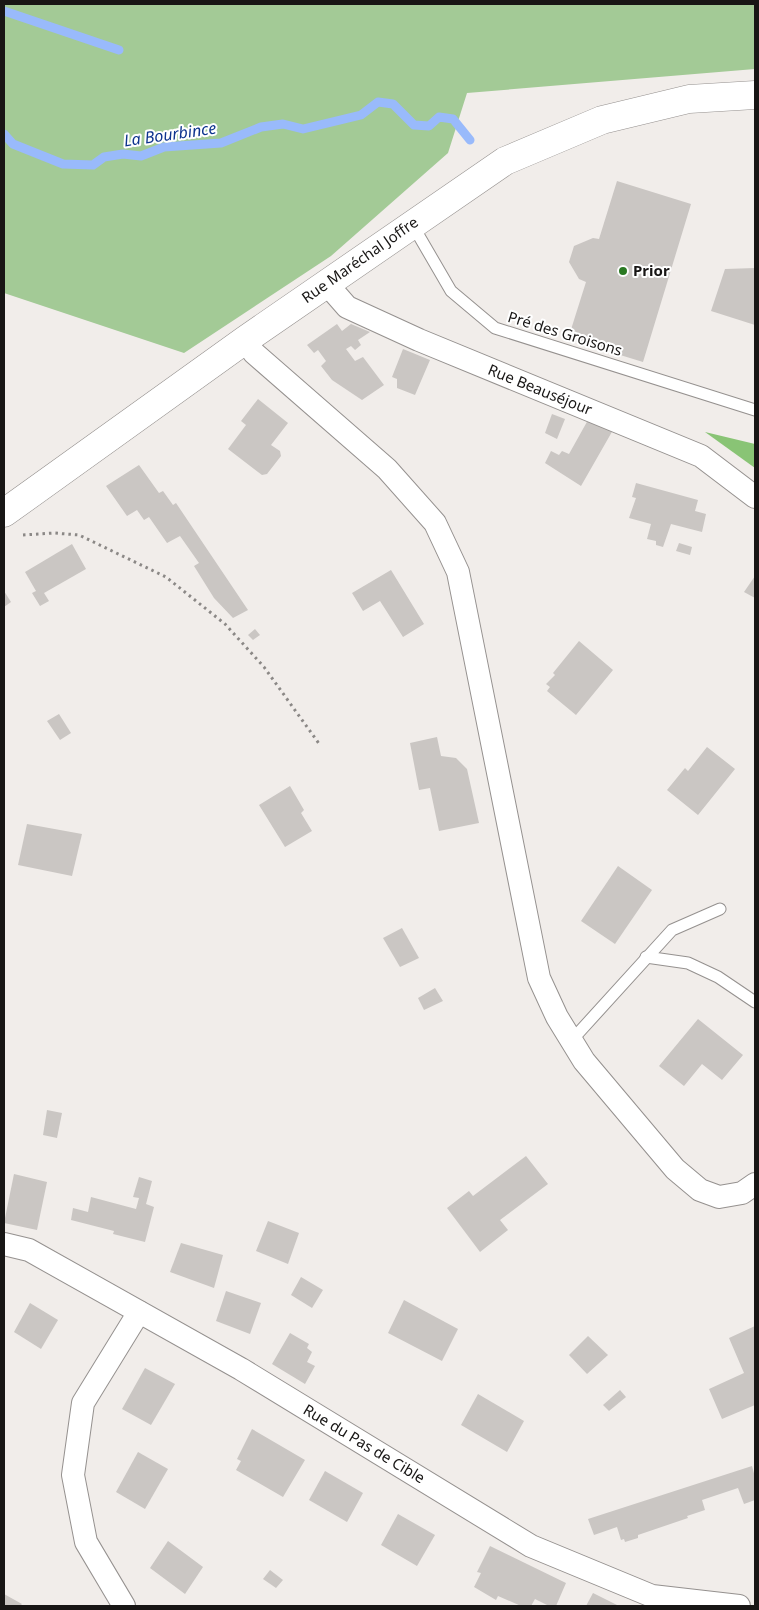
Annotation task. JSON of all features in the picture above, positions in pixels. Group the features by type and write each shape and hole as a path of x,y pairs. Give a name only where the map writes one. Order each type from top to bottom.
{"main road":[{"name":"Rue Maréchal Joffre","path":"10,524 245,340 505,160 602,120 689,99 755,95"}],"street":[{"name":"Rue Beauséjour","path":"326,284 347,306 410,336 701,456 755,497"},
{"path":"245,340 254,352 387,468 435,523 458,572 539,978 557,1017 584,1061 675,1170 700,1190 719,1196 742,1193 755,1184"},
{"name":"Rue du Pas de Cible","path":"4,1244 29,1250 249,1374 530,1546 652,1596 739,1606"},
{"path":"124,1606 86,1542 73,1475 83,1403 139,1312"}],"lane":[{"name":"Pré des Groisons","path":"412,224 451,291 495,328 755,410"},
{"path":"572,1040 672,930 720,909"},
{"path":"646,957 688,963 718,977 755,1002"}],"path":[{"path":"10,524 54,533 79,535 166,577 225,624 264,667 320,745"}],"green space":[{"path":"4,4 755,4 755,69 467,93 448,153 331,256 184,353 4,293"},
{"path":"705,432 755,444 755,468"}],"building":[{"name":"Prior","path":"617,181 691,204 643,362 568,339 586,282 579,279 569,262 574,246 593,238 599,239"},
{"path":"755,268 755,325 711,311 725,269"},
{"path":"337,324 342,331 351,324 370,332 358,340 361,345 355,350 351,346 346,349 355,361 363,357 384,385 362,400 332,380 321,366 326,361 318,350 314,353 307,345"},
{"path":"403,349 430,360 415,395 397,388 397,379 392,377"},
{"path":"258,399 288,423 271,445 280,451 281,456 267,474 262,475 228,449 246,425 241,421"},
{"path":"552,414 565,419 557,439 545,433"},
{"path":"588,420 613,430 581,486 545,463 551,451 559,455 562,451 569,454"},
{"path":"139,465 159,493 163,491 173,505 176,503 248,610 233,618 214,598 194,566 199,563 180,536 167,543 149,517 144,520 137,510 127,516 106,486"},
{"path":"636,483 698,500 695,511 706,514 702,532 671,524 663,547 656,545 656,541 647,539 651,524 629,518 636,498 632,497"},
{"path":"679,543 692,547 690,555 676,551"},
{"path":"72,544 86,569 44,593 49,601 40,606 32,593 36,591 25,572"},
{"path":"391,570 424,624 403,637 380,601 363,611 352,593"},
{"path":"755,576 755,598 744,592"},
{"path":"4,591 11,602 4,607"},
{"path":"255,629 260,635 253,640 248,635"},
{"path":"579,641 613,670 576,715 547,691 550,687 546,684 555,675 553,673"},
{"path":"59,714 71,733 60,740 47,721"},
{"path":"437,737 441,756 456,758 467,769 479,823 439,831 430,788 419,790 410,743"},
{"path":"707,747 735,769 698,815 667,790 685,768 688,771"},
{"path":"290,786 304,810 301,813 312,831 285,847 259,805"},
{"path":"27,824 82,834 72,876 18,865"},
{"path":"618,866 652,890 615,944 581,921"},
{"path":"402,928 419,958 400,967 383,938"},
{"path":"435,988 443,1001 424,1010 418,998"},
{"path":"698,1019 743,1055 722,1080 702,1064 684,1086 659,1066"},
{"path":"47,1110 62,1113 57,1138 43,1135"},
{"path":"526,1156 548,1184 500,1220 508,1230 480,1252 447,1208 469,1191 473,1196"},
{"path":"14,1174 47,1182 37,1230 4,1223"},
{"path":"139,1177 152,1181 146,1204 154,1207 145,1242 113,1234 114,1231 71,1220 73,1208 88,1212 91,1197 136,1209 139,1198 133,1197"},
{"path":"268,1221 299,1233 288,1264 256,1251"},
{"path":"181,1243 223,1255 214,1288 170,1272"},
{"path":"301,1277 323,1290 312,1308 291,1295"},
{"path":"226,1291 261,1303 250,1334 216,1321"},
{"path":"404,1300 458,1329 442,1361 388,1333"},
{"path":"30,1303 58,1320 41,1349 14,1332"},
{"path":"755,1326 755,1405 722,1419 709,1389 744,1373 729,1338"},
{"path":"290,1333 309,1344 307,1348 312,1352 307,1362 315,1366 305,1384 272,1364"},
{"path":"588,1336 608,1355 587,1374 569,1355"},
{"path":"145,1368 175,1384 151,1425 122,1409"},
{"path":"620,1390 626,1397 609,1411 603,1405"},
{"path":"478,1394 524,1421 507,1452 461,1425"},
{"path":"252,1429 305,1460 283,1497 236,1470 241,1461 237,1459"},
{"path":"138,1452 168,1469 145,1509 116,1492"},
{"path":"752,1466 755,1477 755,1500 744,1504 738,1488 702,1500 705,1510 687,1516 688,1518 638,1535 638,1538 625,1542 624,1539 621,1540 617,1527 594,1535 588,1519"},
{"path":"325,1471 363,1493 347,1522 309,1500"},
{"path":"398,1514 435,1535 417,1566 381,1545"},
{"path":"168,1541 203,1567 185,1594 150,1568"},
{"path":"490,1546 566,1583 556,1606 549,1606 535,1599 531,1606 521,1606 498,1596 496,1600 474,1587 481,1573 477,1572"},
{"path":"270,1570 283,1580 276,1588 263,1579"},
{"path":"593,1593 619,1606 586,1606"},
{"path":"4,1594 22,1604 20,1606 4,1606"}],"waterway":[{"path":"4,11 119,50"},
{"name":"La Bourbince","path":"4,134 13,144 63,164 93,165 104,157 123,154 141,156 164,147 221,143 261,127 283,124 303,129 361,115 378,102 393,104 414,125 429,126 439,117 453,119 470,140"}],"place":[{"name":"Prior","path":"623,271"}]}
